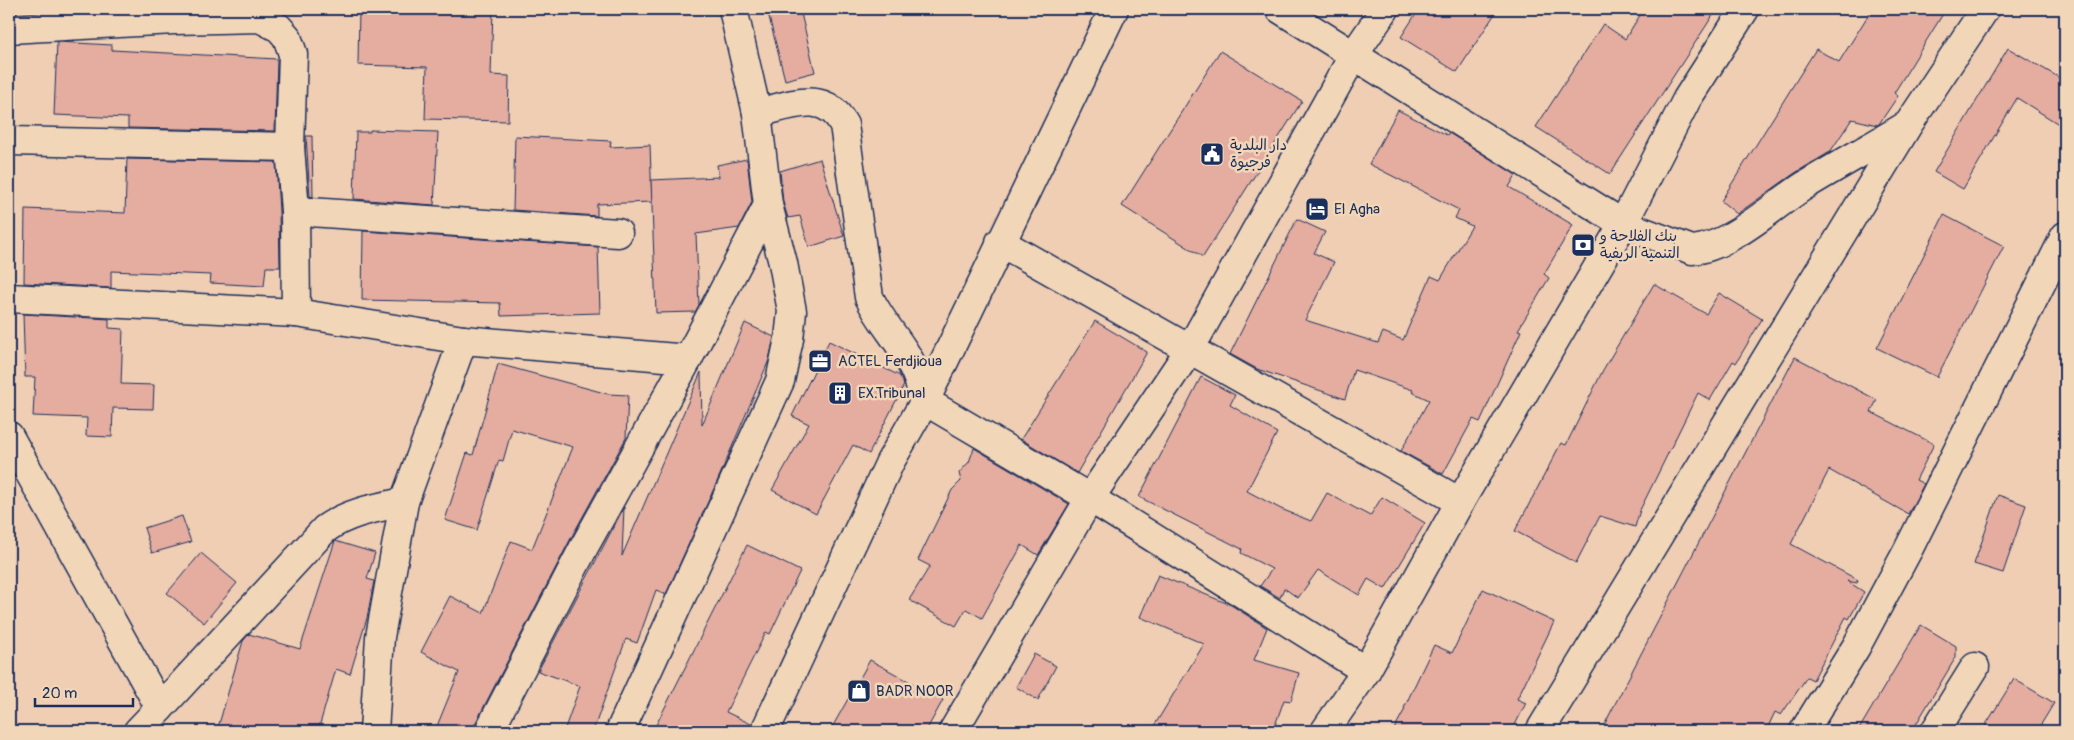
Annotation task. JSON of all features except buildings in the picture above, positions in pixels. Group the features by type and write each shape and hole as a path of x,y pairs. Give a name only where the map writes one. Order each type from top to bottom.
{"street":[{"path":"620,731 780,381 789,338 792,311 784,264 768,205 757,113 733,9"},
{"path":"765,731 890,462 925,401 1114,9"},
{"path":"1280,9 1623,224 1692,250 1703,249 1726,239 1804,187 1908,125"},
{"path":"953,731 1090,498 1190,349 1353,56 1384,9"},
{"path":"1324,731 1366,671 1460,502 1623,224 1687,99 1745,9"},
{"path":"1540,731 1908,125 1985,9"},
{"path":"9,29 174,14 260,18 279,28 287,37 293,54 290,147 294,210 296,313"},
{"path":"757,113 810,101 825,105 839,116 844,125 870,297 878,316 901,348 916,374 925,401 1090,498 1366,671"},
{"path":"9,141 290,147"},
{"path":"489,731 584,547 688,359 768,205"},
{"path":"294,210 618,233"},
{"path":"1804,731 1856,647 1908,550 2065,236"},
{"path":"1000,242 1460,502"},
{"path":"9,298 296,313 463,340 688,359"},
{"path":"374,731 380,637 404,502 463,340"},
{"path":"9,436 160,708"},
{"path":"138,731 325,529 337,520 356,513 404,502"},
{"path":"1935,731 1975,667"}],"place":[{"name":"دار البلدية فرجيوة","path":"1212,154"},
{"name":"El Agha","path":"1317,209"},
{"name":"بنك الفلاحة و التنمية الريفية","path":"1583,245"},
{"name":"ACTEL Ferdjioua","path":"820,361"},
{"name":"EX.Tribunal","path":"840,393"},
{"name":"BADR NOOR","path":"859,691"}]}
